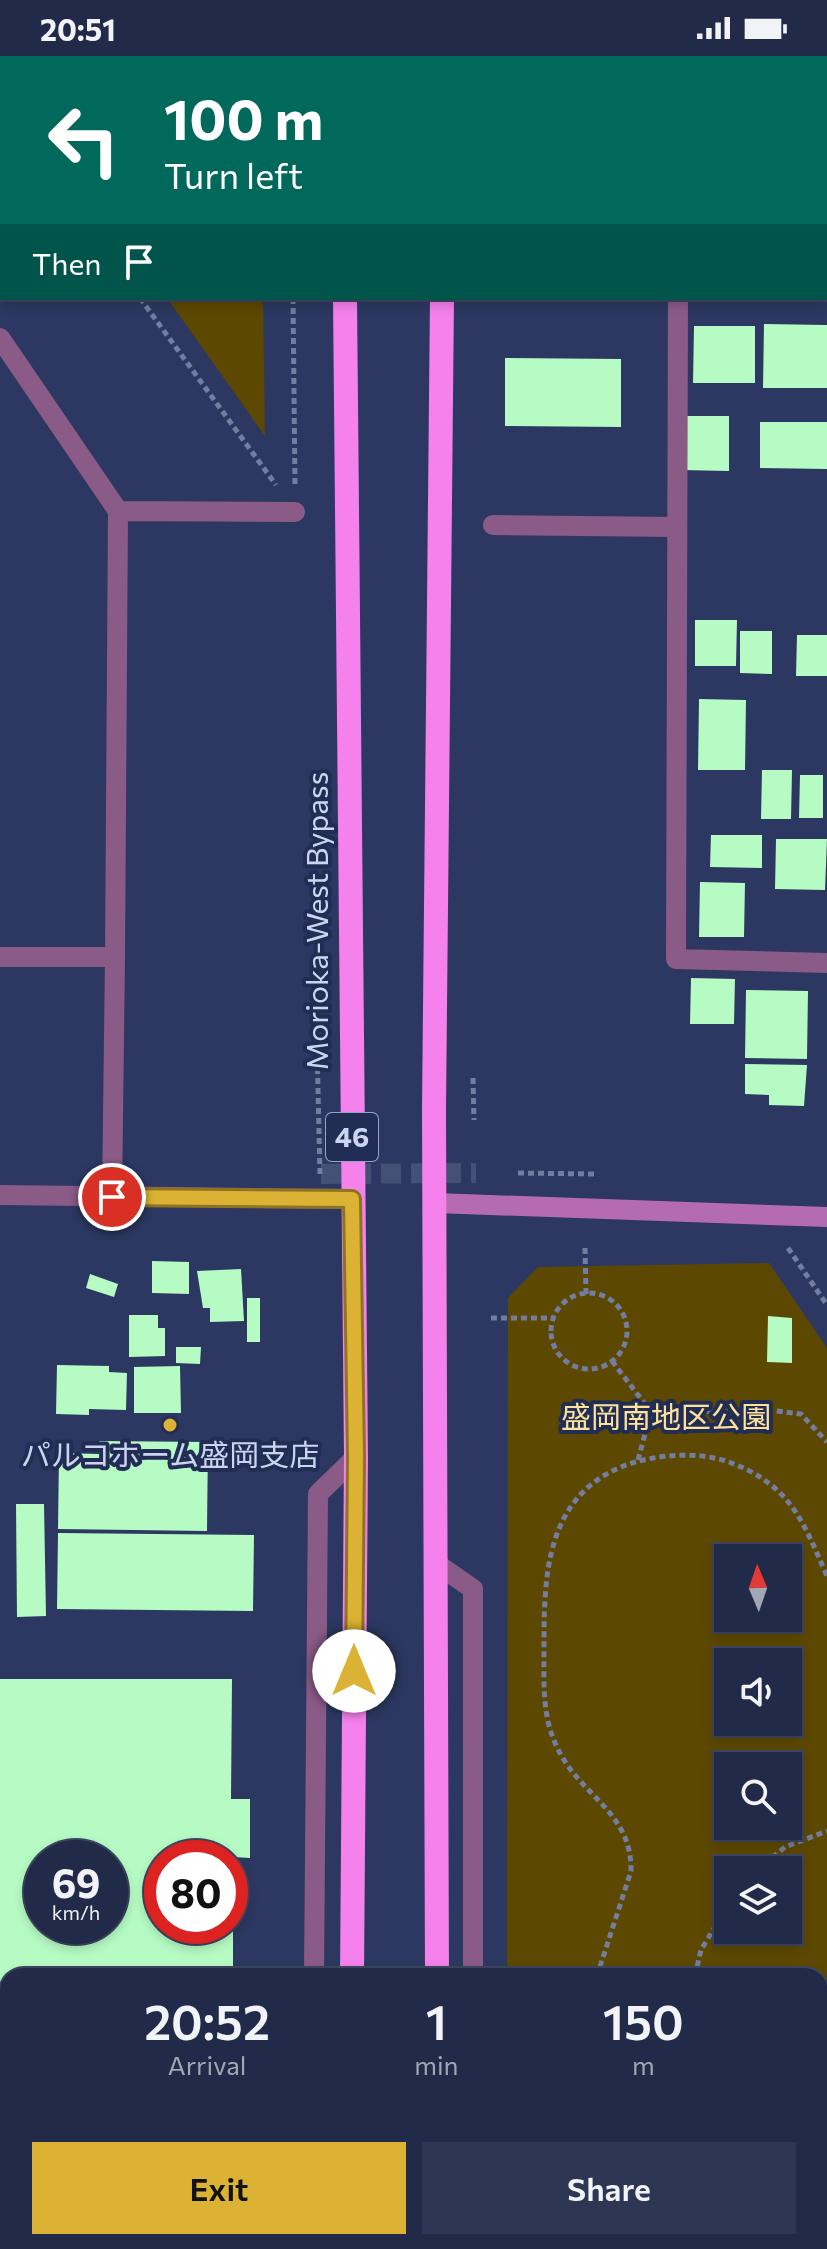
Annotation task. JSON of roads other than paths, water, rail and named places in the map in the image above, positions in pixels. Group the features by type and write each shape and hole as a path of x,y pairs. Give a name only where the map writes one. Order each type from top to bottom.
{"highway":[{"name":"Morioka-West Bypass","path":"345,300 356,1457 352,1968"},
{"path":"437,1968 435,1203 442,300"}],"street":[{"path":"678,300 676,959 827,963"},
{"path":"0,338 118,511 112,1197"},
{"path":"118,511 295,512"},
{"path":"493,525 677,527"},
{"path":"0,957 115,957"},
{"path":"0,1195 352,1199"},
{"path":"435,1203 827,1217"},
{"path":"314,1968 318,1494 356,1457"},
{"path":"437,1564 473,1589 473,1968"}],"tunnel":[{"path":"321,1174 476,1173"}],"place":[{"name":"パルコホーム盛岡支店","path":"170,1425"}],"park label":[{"name":"盛岡南地区公園","path":"666,1418"}]}
